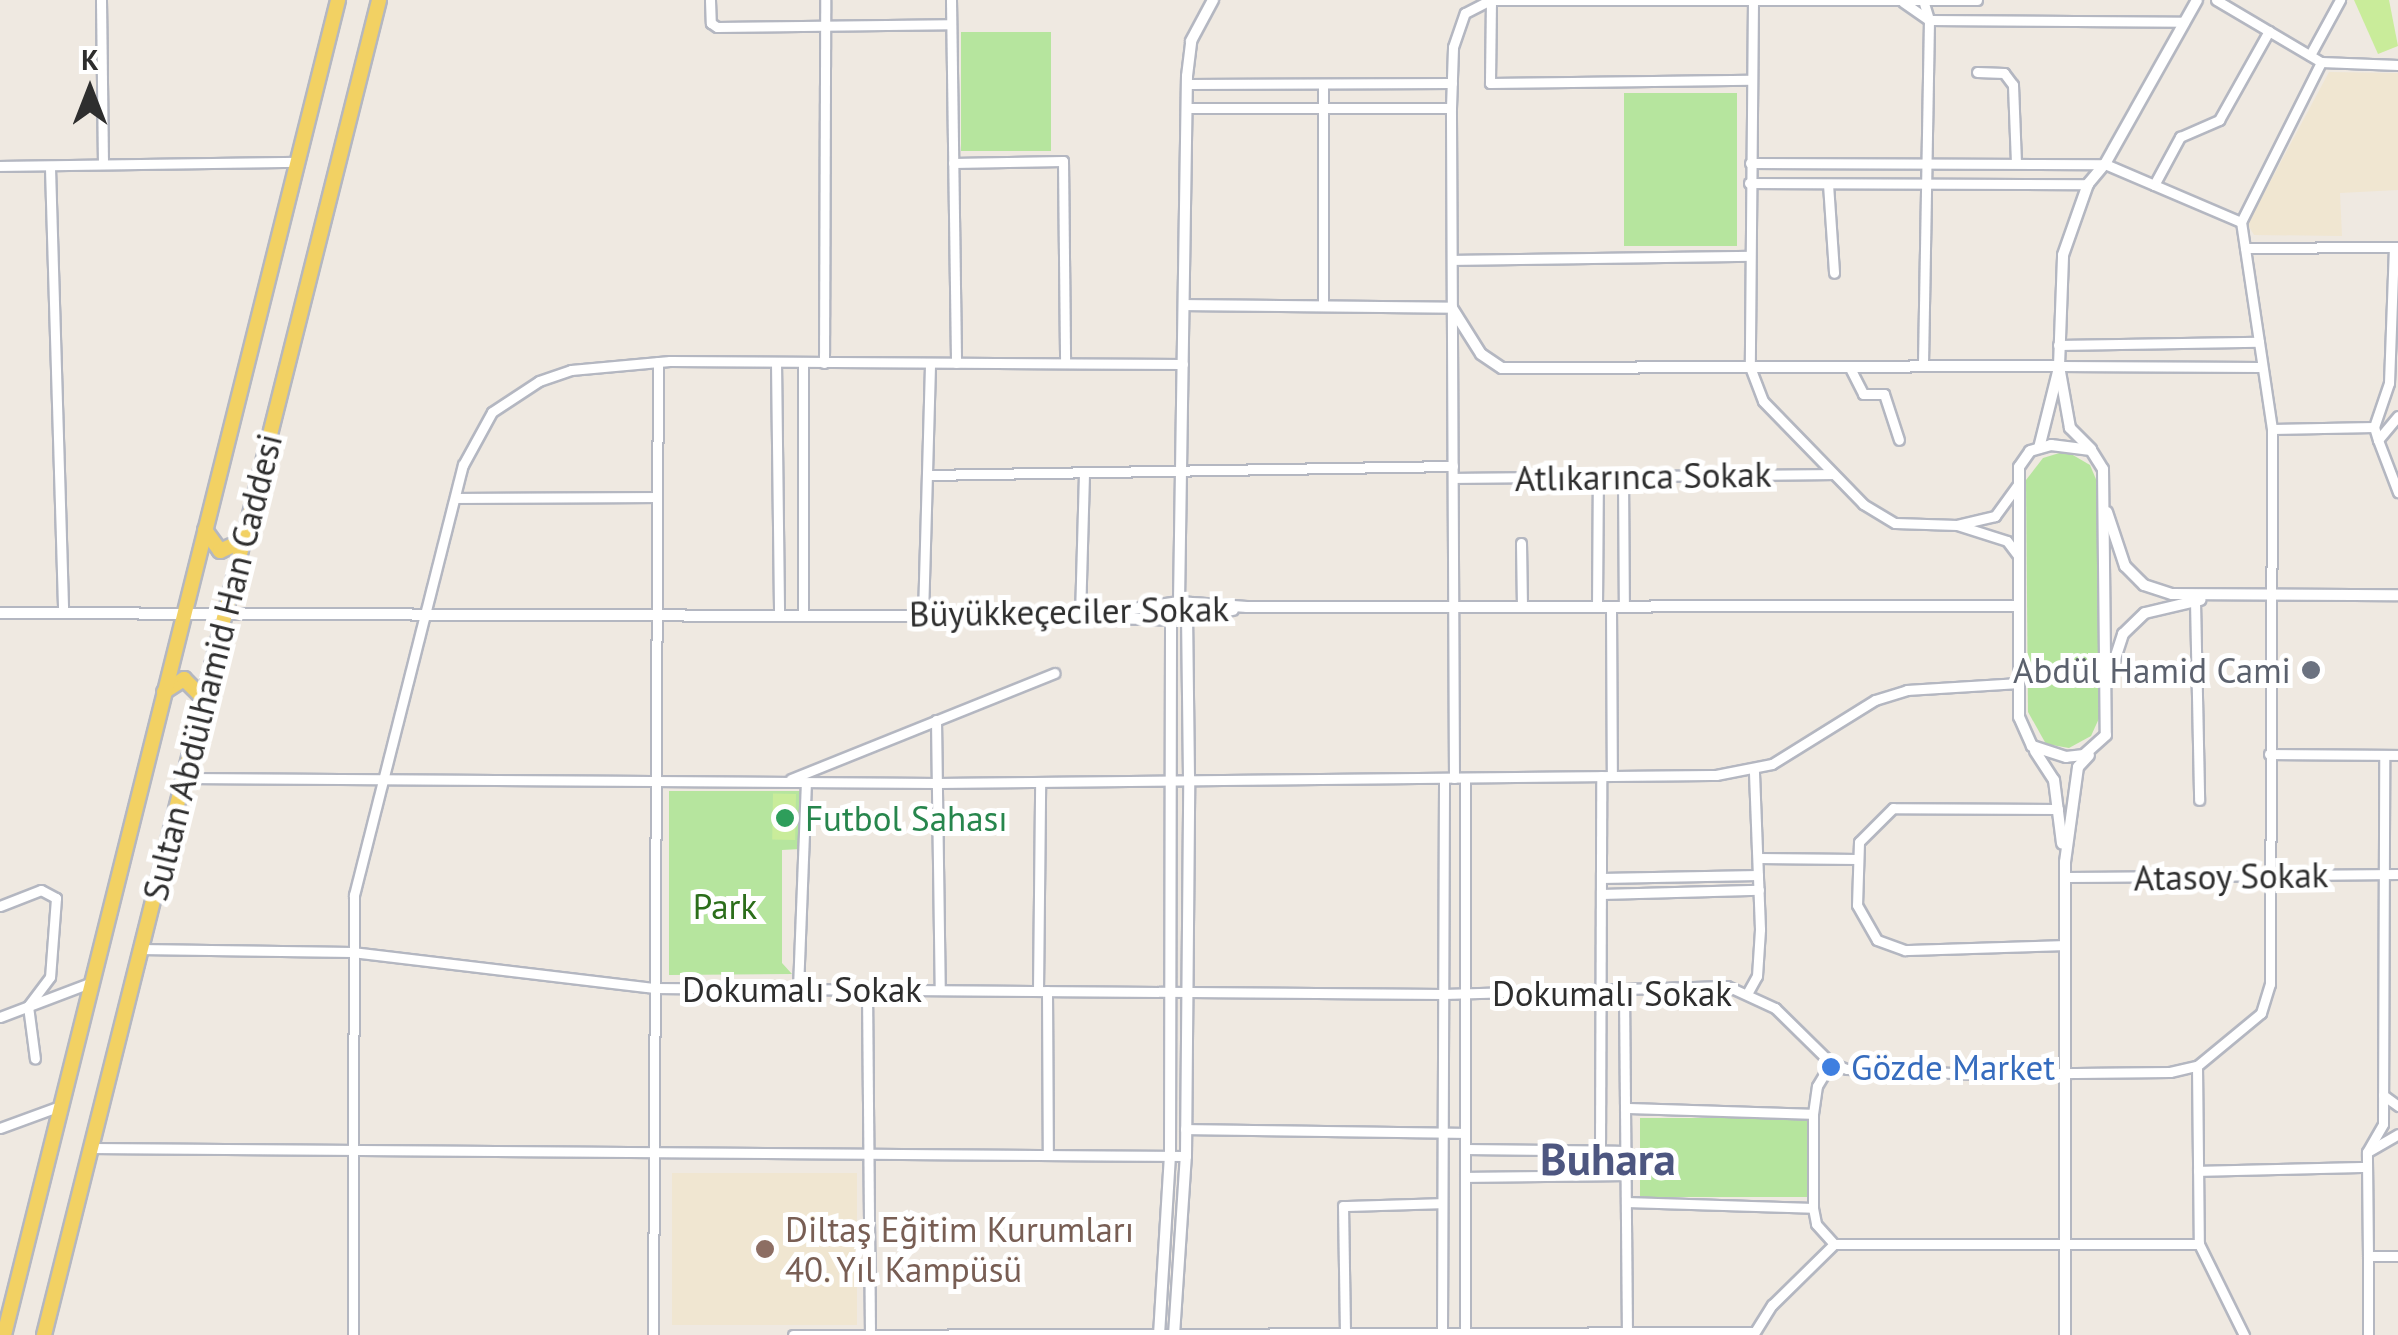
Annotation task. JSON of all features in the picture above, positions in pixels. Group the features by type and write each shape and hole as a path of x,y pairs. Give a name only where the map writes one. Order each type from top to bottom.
{"main road":[{"name":"Sultan Abdülhamid Han Caddesi","path":"4,1335 338,0"},
{"name":"Sultan Abdülhamid Han Caddesi","path":"44,1335 380,0"},
{"path":"204,530 220,551 242,540"},
{"path":"164,692 184,679 203,698"}],"street":[{"path":"102,0 102,164"},
{"path":"710,0 717,27 950,24"},
{"path":"824,363 825,0"},
{"path":"951,0 956,363"},
{"path":"1174,1333 1186,1156 1189,777 1187,620 1179,602 1187,84 1191,41 1213,0"},
{"path":"1442,1332 1443,994 1454,778 1451,108 1456,28 1475,2 1491,0 1977,0"},
{"path":"1491,0 1490,83 1752,80"},
{"path":"1901,0 1929,20 2184,22"},
{"path":"2064,862 2078,767 2106,735 2108,699 2103,468 2070,428 2058,366 2063,255 2088,184 2105,164 2197,0"},
{"path":"2216,0 2321,62 2398,65"},
{"path":"2310,56 2340,0"},
{"path":"1753,1 1750,367 1762,402 1833,474 1895,523 1957,526 2007,541 2019,557"},
{"path":"1923,1 1929,20 1923,366"},
{"path":"2154,186 2180,137 2219,120 2269,31"},
{"path":"1834,1244 1816,1224 1813,1208 1817,1086 1831,1063 1885,1074 2170,1072 2198,1066 2261,1013 2270,984 2272,430 2241,222 2321,62"},
{"path":"1977,72 2004,73 2013,85 2016,162"},
{"path":"1187,84 1452,83"},
{"path":"1323,305 1324,84"},
{"path":"1187,108 1451,108"},
{"path":"953,162 1062,160 1065,363"},
{"path":"0,166 297,162"},
{"path":"1750,162 2105,164 2241,222"},
{"path":"50,168 63,613"},
{"path":"1749,183 2088,184"},
{"path":"1828,184 1834,274"},
{"path":"2246,248 2396,248 2389,383 2374,427 2398,492"},
{"path":"1452,260 1750,256"},
{"path":"1184,305 1452,308"},
{"path":"1452,308 1464,333 1502,368 2261,367"},
{"path":"2058,345 2258,342"},
{"path":"353,1335 354,895 463,465 492,412 539,381 571,370 658,362 1183,364"},
{"path":"653,1335 658,362"},
{"path":"776,362 779,616"},
{"path":"802,616 803,363"},
{"path":"923,616 930,363"},
{"path":"1849,366 1863,394 1884,394 1899,440"},
{"path":"2058,366 2039,448 2018,467 2019,717 2054,780 2064,862 2065,1335"},
{"path":"2378,440 2398,416"},
{"path":"2272,430 2374,427"},
{"path":"2039,448 2092,450"},
{"path":"927,474 1454,466"},
{"path":"1084,472 1080,617 1187,620 1247,607"},
{"name":"Atlıkarınca Sokak","path":"1454,478 1833,474"},
{"path":"1597,606 1598,477"},
{"path":"1624,477 1624,606"},
{"path":"1957,526 1995,516 2018,483"},
{"path":"455,498 656,498"},
{"path":"2104,505 2125,566 2144,585 2216,598"},
{"path":"1521,543 1522,607"},
{"path":"2108,699 2123,634 2145,613 2216,598 2398,594"},
{"path":"2195,601 2198,800"},
{"path":"1159,1333 1170,1156 1170,620 1179,602"},
{"name":"Büyükkeçeciler Sokak","path":"0,614 1080,617 1179,602 1247,607 2019,606"},
{"path":"1600,1150 1600,878 1611,606"},
{"path":"784,782 1054,673"},
{"path":"184,778 1040,783 1189,777 1454,778 1754,772 1876,700 1907,690 2019,684"},
{"path":"936,720 940,990"},
{"path":"2032,746 2066,757 2096,746"},
{"path":"2269,754 2398,755"},
{"path":"2368,1335 2367,1152 2383,1124 2384,755"},
{"path":"1748,992 1758,976 1754,772"},
{"path":"1454,778 1465,993 1465,1332"},
{"path":"798,990 806,783"},
{"path":"1040,783 1048,1155"},
{"path":"2058,809 1893,808 1859,842 1856,905 1877,940 1905,950 2062,944"},
{"path":"1758,858 1857,859"},
{"name":"Atasoy Sokak","path":"2064,878 2398,874"},
{"path":"1600,878 1758,876"},
{"path":"0,906 41,890 56,898 50,977 28,1006 35,1059"},
{"path":"1600,894 1758,890"},
{"name":"Dokumalı Sokak","path":"140,949 352,952 654,988 1443,994 1624,992 1726,986 1748,992 1775,1008 1831,1063"},
{"path":"0,1017 92,982"},
{"path":"867,990 870,1334"},
{"path":"1624,992 1627,1332"},
{"path":"2198,1066 2199,1244 2244,1335"},
{"path":"2383,1096 2398,1106"},
{"path":"0,1128 60,1106"},
{"path":"1625,1108 1814,1114"},
{"path":"1186,1129 1465,1133"},
{"path":"2367,1152 2398,1134"},
{"path":"90,1148 1186,1156"},
{"path":"1465,1150 1625,1151"},
{"path":"2198,1171 2367,1168"},
{"path":"1465,1177 1625,1174"},
{"path":"1626,1202 1813,1208"},
{"path":"1344,1332 1343,1206 1442,1203"},
{"path":"793,1335 1754,1334 1834,1244 2199,1244"},
{"path":"2368,1256 2398,1256"}],"shaded area":[{"path":"2329,72 2398,73 2398,190 2340,193 2342,236 2254,235 2248,225"},
{"name":"Diltaş Eğitim Kurumları 40. Yıl Kampüsü","path":"672,1173 857,1173 857,1325 672,1325"}],"green space":[{"path":"2354,0 2389,0 2398,46 2378,54"},
{"path":"961,32 1051,32 1051,151 961,151"},
{"path":"1624,93 1737,93 1737,246 1624,246"},
{"path":"2066,451 2090,465 2098,484 2101,714 2091,736 2069,748 2046,744 2028,712 2026,480 2043,458"},
{"name":"Park","path":"669,791 801,791 800,849 782,850 782,963 792,974 669,975"},
{"name":"Futbol Sahası","path":"773,794 796,794 795,840 772,840"},
{"path":"1640,1118 1807,1118 1807,1197 1640,1197"}],"place":[{"name":"Abdül Hamid Cami","path":"2311,670"},
{"name":"Futbol Sahası","path":"785,818"},
{"name":"Gözde Market","path":"1831,1067"},
{"name":"Diltaş Eğitim Kurumları 40. Yıl Kampüsü","path":"765,1249"}],"district":[{"name":"Buhara","path":"1608,1159"}]}
